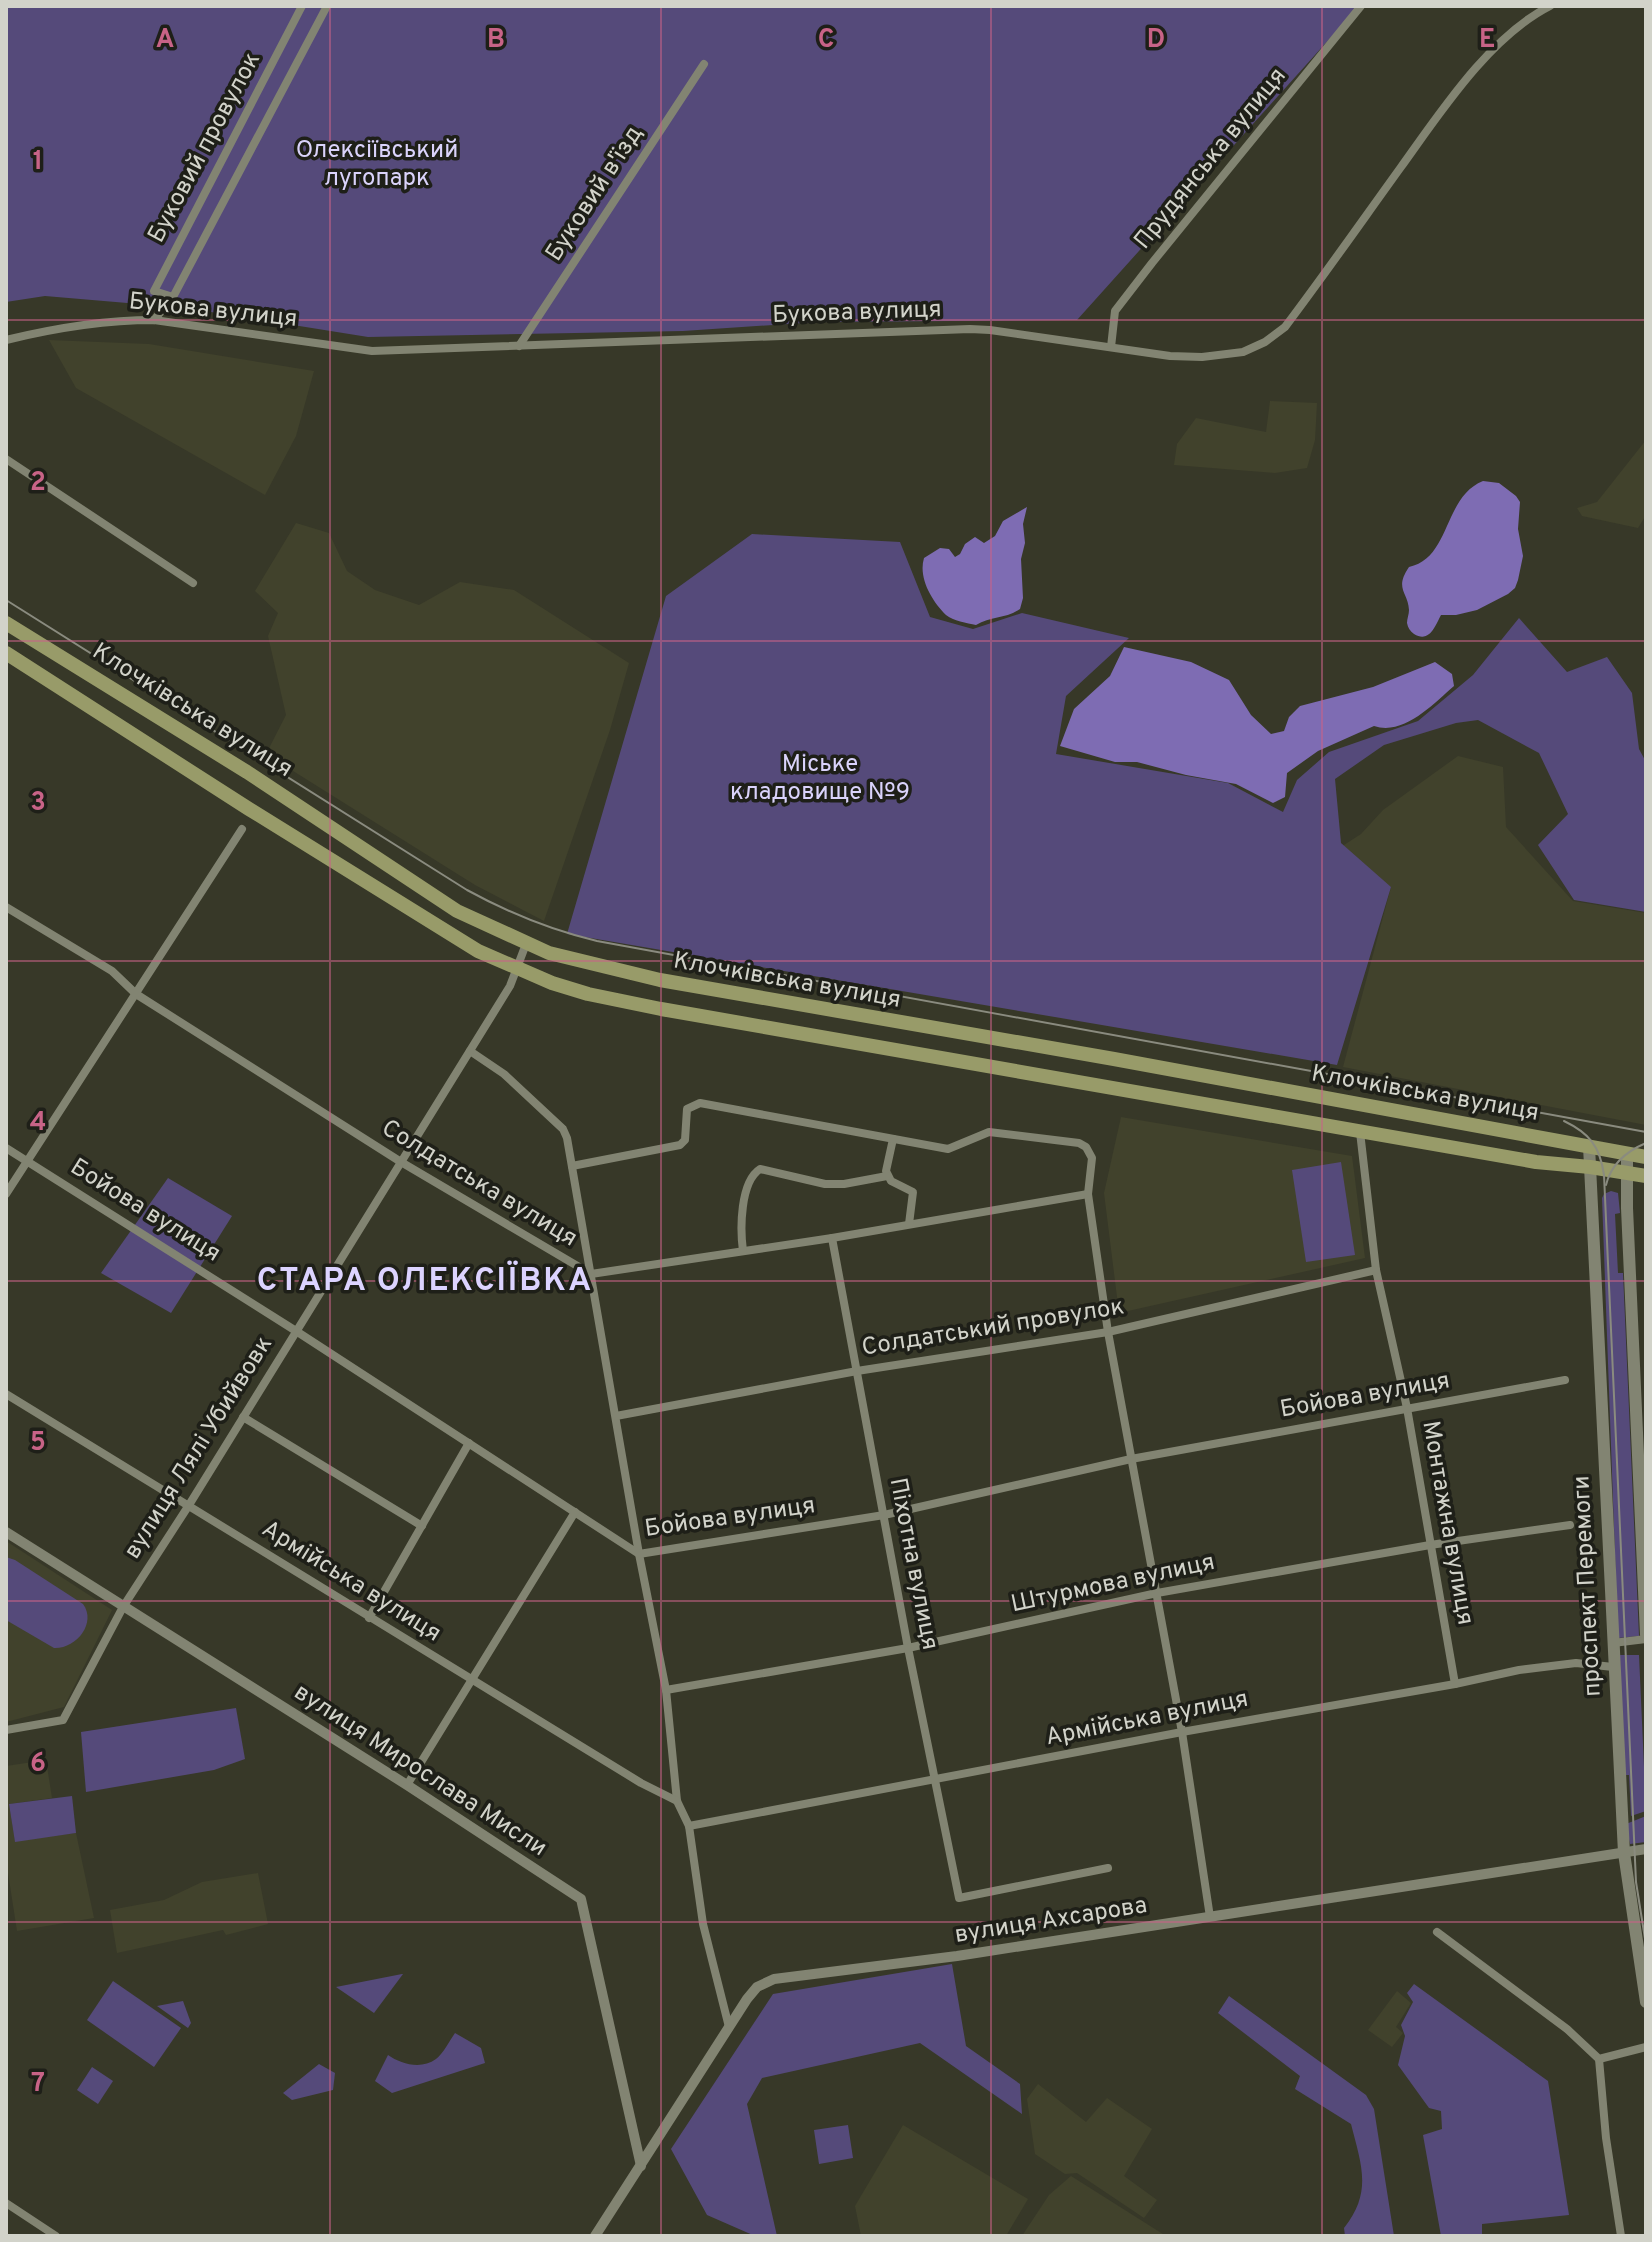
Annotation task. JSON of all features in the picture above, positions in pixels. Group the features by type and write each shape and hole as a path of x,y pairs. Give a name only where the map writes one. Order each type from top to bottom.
{"main road":[{"name":"Клочківська вулиця","path":"6,623 247,772 457,911 526,944 568,959 660,980 1114,1059 1646,1157"},
{"name":"Клочківська вулиця","path":"6,653 478,951 517,970 588,994 1360,1132 1536,1162 1646,1176"},
{"name":"проспект Перемоги","path":"1589,1146 1624,1853 1646,2002"},
{"path":"1627,1153 1646,1637"}],"street":[{"name":"Буковий провулок","path":"173,297 154,291 302,6"},
{"name":"Буковий провулок","path":"154,320 173,297 327,6"},
{"name":"Прудянська вулиця","path":"1111,347 1115,311 1361,6"},
{"name":"Букова вулиця","path":"6,340 64,327 118,320 154,320 372,351 980,329 1170,356 1202,357 1243,352 1285,327 1430,127 1487,57 1520,25 1550,6"},
{"name":"Буковий в'їзд","path":"519,346 704,64"},
{"path":"6,459 193,583"},
{"path":"6,1194 242,829"},
{"name":"Солдатська вулиця","path":"6,907 112,971 136,994 401,1162 591,1274 832,1238 1088,1194"},
{"name":"вулиця Лялі Убийвовк","path":"6,1730 63,1720 123,1607 510,986 526,944"},
{"path":"470,1051 504,1074 563,1129 666,1690 677,1801 689,1826 703,1924 729,2027"},
{"path":"572,1166 680,1145 685,1140 687,1109 700,1103 948,1149 989,1132 1079,1143 1086,1147 1092,1158 1088,1194 1108,1332 1182,1732 1210,1917"},
{"name":"Монтажна вулиця","path":"1360,1132 1376,1270 1407,1408 1455,1684"},
{"path":"887,1176 893,1139"},
{"name":"Бойова вулиця","path":"6,1148 296,1331 639,1554 884,1515 1131,1459 1565,1380"},
{"path":"743,1251 740,1221 752,1178 760,1169 825,1184 844,1184 887,1176 913,1192 909,1224"},
{"name":"Піхотна вулиця","path":"832,1238 908,1648 959,1898 1108,1868"},
{"name":"Солдатський провулок","path":"616,1416 857,1371 1108,1332 1376,1270"},
{"name":"Армійська вулиця","path":"6,1394 641,1783 677,1801"},
{"path":"243,1417 422,1526"},
{"path":"369,1618 469,1443"},
{"path":"407,1785 575,1512"},
{"name":"Штурмова вулиця","path":"666,1690 908,1648 1157,1593 1430,1545 1570,1525"},
{"name":"вулиця Мирослава Мисли","path":"6,1532 407,1785 581,1899 641,2166"},
{"path":"1613,1643 1646,1637"},
{"name":"Армійська вулиця","path":"689,1826 1548,1665 1588,1663 1613,1667"},
{"name":"вулиця Ахсарова","path":"595,2236 729,2027 757,1987 774,1979 957,1956 1646,1849"},
{"path":"1437,1932 1567,2029 1599,2059 1606,2138 1621,2236"},
{"path":"1599,2059 1646,2047"},
{"path":"6,2203 56,2236"}],"shaded area":[{"path":"49,340 149,344 314,371 296,436 265,495 76,388"},
{"path":"1270,401 1317,403 1315,440 1307,468 1275,473 1174,465 1177,444 1196,418 1266,432"},
{"path":"1646,440 1646,515 1638,528 1582,516 1577,508 1597,502"},
{"path":"1483,481 1499,483 1520,502 1518,529 1523,556 1515,588 1477,610 1441,615 1432,632 1424,637 1414,634 1407,625 1409,610 1402,586 1405,574 1409,567 1433,552 1460,500"},
{"path":"1027,507 1023,524 1025,543 1021,559 1023,598 1020,609 976,625 946,615 928,589 923,573 924,558 940,548 949,549 955,557 975,537 984,543 995,536 1003,521"},
{"path":"296,523 329,533 347,571 375,590 419,605 460,582 514,590 629,663 610,730 544,921 475,885 266,754 286,715 268,636 278,613 255,591"},
{"path":"1124,647 1191,662 1229,680 1251,715 1271,734 1284,731 1289,717 1300,706 1373,687 1435,662 1452,674 1454,686 1407,722 1385,728 1374,726 1318,751 1287,773 1285,797 1273,803 1236,784 1137,762 1115,762 1060,746 1074,709 1110,676"},
{"path":"1458,756 1503,767 1506,827 1573,901 1646,913 1646,1125 1343,1067 1391,887 1344,863 1344,845 1361,834 1383,810"},
{"path":"1121,1117 1352,1156 1365,1258 1119,1313 1104,1193"},
{"path":"6,1541 112,1610 64,1707 6,1722"},
{"path":"46,1760 52,1798 9,1804 15,1841 76,1833 94,1918 17,1931 6,1860 6,1766"},
{"path":"258,1873 268,1924 226,1935 223,1930 117,1953 110,1910 164,1900 202,1882"},
{"path":"1397,1991 1411,2003 1396,2027 1403,2033 1392,2047 1368,2030"},
{"path":"1038,2084 1086,2122 1107,2098 1152,2129 1124,2176 1157,2200 1144,2218 1077,2173 1065,2174 1035,2154 1027,2099"},
{"path":"903,2125 1028,2199 1006,2236 861,2236 855,2206"},
{"path":"1071,2176 1166,2236 1022,2236 1049,2195"}],"green space":[{"name":"Олексіївський лугопарк","path":"6,6 1359,6 1077,320 817,322 683,331 368,337 186,308 45,296 6,302"},
{"name":"Міське кладовище №9","path":"752,534 900,542 930,617 973,629 1022,613 1129,638 1066,696 1056,754 1228,783 1283,812 1297,780 1329,752 1418,721 1473,675 1519,618 1567,672 1607,657 1632,693 1639,749 1646,762 1646,912 1574,900 1538,845 1568,814 1539,753 1478,720 1456,723 1384,745 1335,779 1341,843 1391,887 1337,1065 567,934 666,596"},
{"path":"1341,1162 1355,1255 1306,1262 1292,1170"},
{"path":"168,1178 232,1216 171,1313 101,1273"},
{"path":"1611,1191 1618,1193 1620,1213 1615,1214 1618,1273 1623,1273 1639,1636 1618,1638 1602,1198"},
{"path":"6,1557 83,1604 87,1611 86,1627 77,1640 54,1648 6,1620"},
{"path":"1620,1655 1639,1655 1646,1811 1631,1816 1629,1775 1622,1775"},
{"path":"236,1708 245,1759 214,1770 86,1792 81,1732"},
{"path":"72,1796 76,1833 15,1842 9,1804"},
{"path":"1646,1816 1646,1842 1630,1844 1626,1824"},
{"path":"952,1964 966,2046 1020,2084 1022,2114 920,2043 762,2078 747,2104 777,2236 755,2236 707,2215 671,2149 773,1994"},
{"path":"402,1974 374,2013 336,1987"},
{"path":"113,1981 181,2028 154,2067 87,2020"},
{"path":"1414,1984 1548,2081 1569,2215 1482,2224 1482,2236 1441,2236 1423,2135 1442,2129 1441,2111 1429,2108 1398,2065 1405,2036 1401,2025 1413,2002 1407,1993"},
{"path":"1229,1996 1366,2095 1374,2109 1394,2236 1345,2236 1344,2228 1353,2215 1362,2190 1361,2165 1351,2124 1295,2089 1300,2076 1218,2013"},
{"path":"183,2001 191,2023 188,2028 157,2006"},
{"path":"455,2033 481,2048 485,2063 392,2093 375,2081 388,2055 411,2064 424,2064 441,2054"},
{"path":"319,2064 335,2073 333,2090 292,2100 283,2093"},
{"path":"92,2067 113,2081 98,2104 77,2090"},
{"path":"848,2125 853,2158 819,2164 814,2130"}],"tram line":[{"path":"6,600 467,890 563,932 597,941 1646,1132"},
{"path":"1564,1121 1592,1142 1600,1156 1604,1175 1636,1882 1646,1945"},
{"path":"1606,1185 1621,1159 1646,1143"}],"district":[{"name":"СТАРА ОЛЕКСІЇВКА","path":"425,1282"}]}
